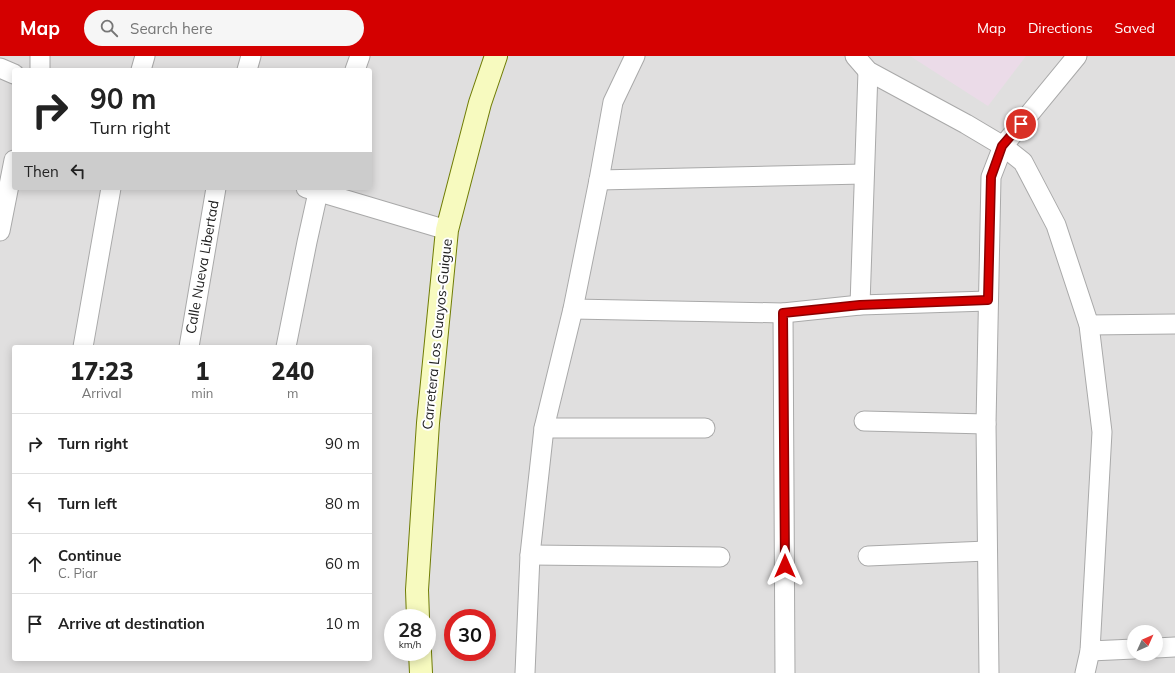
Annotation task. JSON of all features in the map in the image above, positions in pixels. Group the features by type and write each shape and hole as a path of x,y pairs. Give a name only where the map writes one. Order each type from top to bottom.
{"main road":[{"name":"Carretera Los Guayos-Guigue","path":"418,609 417,590 427,431 447,230 480,104 496,56"},
{"path":"420,661 421,673"}],"street":[{"path":"40,56 40,68"},
{"path":"142,68 145,56"},
{"path":"248,68 251,56"},
{"path":"356,68 360,56"},
{"path":"525,673 530,556 544,428 573,309 613,102 635,56"},
{"path":"855,56 868,71 966,124 1002,146 1023,162 1056,225 1089,325 1102,432 1090,651 1085,673"},
{"path":"989,673 986,424 991,177 1002,146 1077,56"},
{"path":"0,68 12,73"},
{"path":"860,305 868,71"},
{"path":"0,231 12,170"},
{"path":"599,180 864,174"},
{"path":"83,345 111,190"},
{"name":"Calle Nueva Libertad","path":"188,345 216,190"},
{"path":"286,345 307,242 314,190"},
{"path":"317,190 447,230"},
{"path":"573,309 783,313 860,305 988,300"},
{"path":"783,313 785,673"},
{"path":"1089,325 1175,324"},
{"path":"864,421 986,424"},
{"path":"544,428 705,428"},
{"path":"868,556 987,552"},
{"path":"530,556 720,557"},
{"path":"1163,648 1175,647"},
{"path":"1090,651 1127,649"}],"shaded area":[{"path":"0,56 1175,56 1175,673 0,673"},
{"path":"910,56 1026,56 988,106"}],"route":[{"path":"785,566 783,313 860,305 988,300 991,177 1002,146 1021,124"}]}
